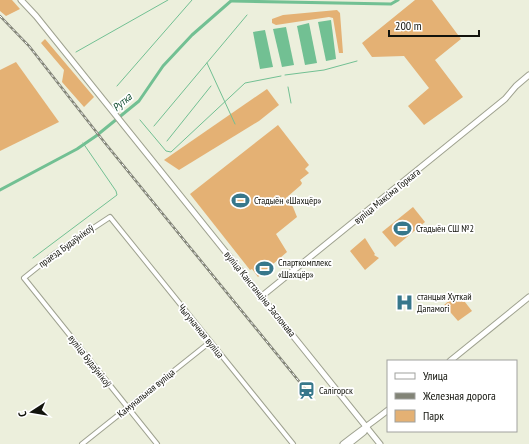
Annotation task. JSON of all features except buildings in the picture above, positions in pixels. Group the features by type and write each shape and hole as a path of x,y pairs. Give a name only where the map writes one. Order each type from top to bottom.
{"main road":[{"name":"вуліца Канстанціна Заслонава","path":"21,0 36,16 110,110 262,296 380,444"},
{"name":"вуліца Максіма Горкага","path":"262,296 438,155 505,99 509,93 529,75"},
{"path":"451,360 529,297"},
{"path":"349,444 387,411"},
{"path":"343,444 361,428 367,427"}],"street":[{"name":"праезд Будаўнікоў","path":"24,278 54,254 104,219 110,217"},
{"name":"Чыгуначная вуліца","path":"110,217 293,444"},
{"name":"вуліца Будаўнікоў","path":"24,278 157,444"},
{"name":"Камунальная вуліца","path":"82,444 210,342"}],"green space":[{"path":"0,0 12,0 20,9 6,16 0,11"},
{"path":"415,0 432,0 461,39 435,60 463,97 424,125 408,106 429,88 404,56 372,57 362,43"},
{"path":"337,10 340,13 343,53 339,53 333,18 329,17 276,25 272,23 272,19 283,15"},
{"path":"45,39 94,97 84,107 62,82 64,70 41,43"},
{"path":"16,62 59,122 0,151 0,70"},
{"path":"267,89 279,105 259,121 179,170 164,160"},
{"name":"Стадыён «Шахцёр»","path":"278,125 309,165 305,169 309,173 300,180 302,183 301,185 286,198 293,207 297,217 276,234 287,252 258,277 252,269 250,270 190,194"},
{"name":"Стадыён СШ №2","path":"413,207 425,222 395,247 382,232"},
{"path":"365,238 375,254 374,255 379,258 365,270 350,251"},
{"path":"458,293 472,311 458,321 444,305"}],"shaded area":[{"path":"331,20 336,59 326,61 318,22"},
{"path":"309,23 317,63 305,65 297,26"},
{"path":"286,27 294,65 282,67 273,29"},
{"path":"265,30 273,67 260,69 253,32"}],"waterway":[{"path":"76,52 168,0"},
{"path":"117,86 192,0"},
{"name":"Рутка","path":"0,190 77,149 96,136 139,101 163,66 192,35 232,0"},
{"path":"232,1 391,4 398,0"},
{"path":"154,126 247,15"},
{"path":"285,75 324,70 357,61"},
{"path":"207,63 235,124"},
{"path":"140,120 166,151 171,152 245,83 281,76"},
{"path":"167,141 211,86"},
{"path":"288,87 291,103"},
{"path":"33,258 117,195 116,191 83,143"}],"railway":[{"path":"0,16 29,46 105,143 311,396"}],"place":[{"name":"Стадыён «Шахцёр»","path":"241,200"},
{"name":"Стадыён СШ №2","path":"403,228"},
{"name":"Спарткомплекс «Шахцёр»","path":"265,268"},
{"name":"станцыя Хуткай Дапамогі","path":"404,302"},
{"name":"Салігорск","path":"306,390"}]}
